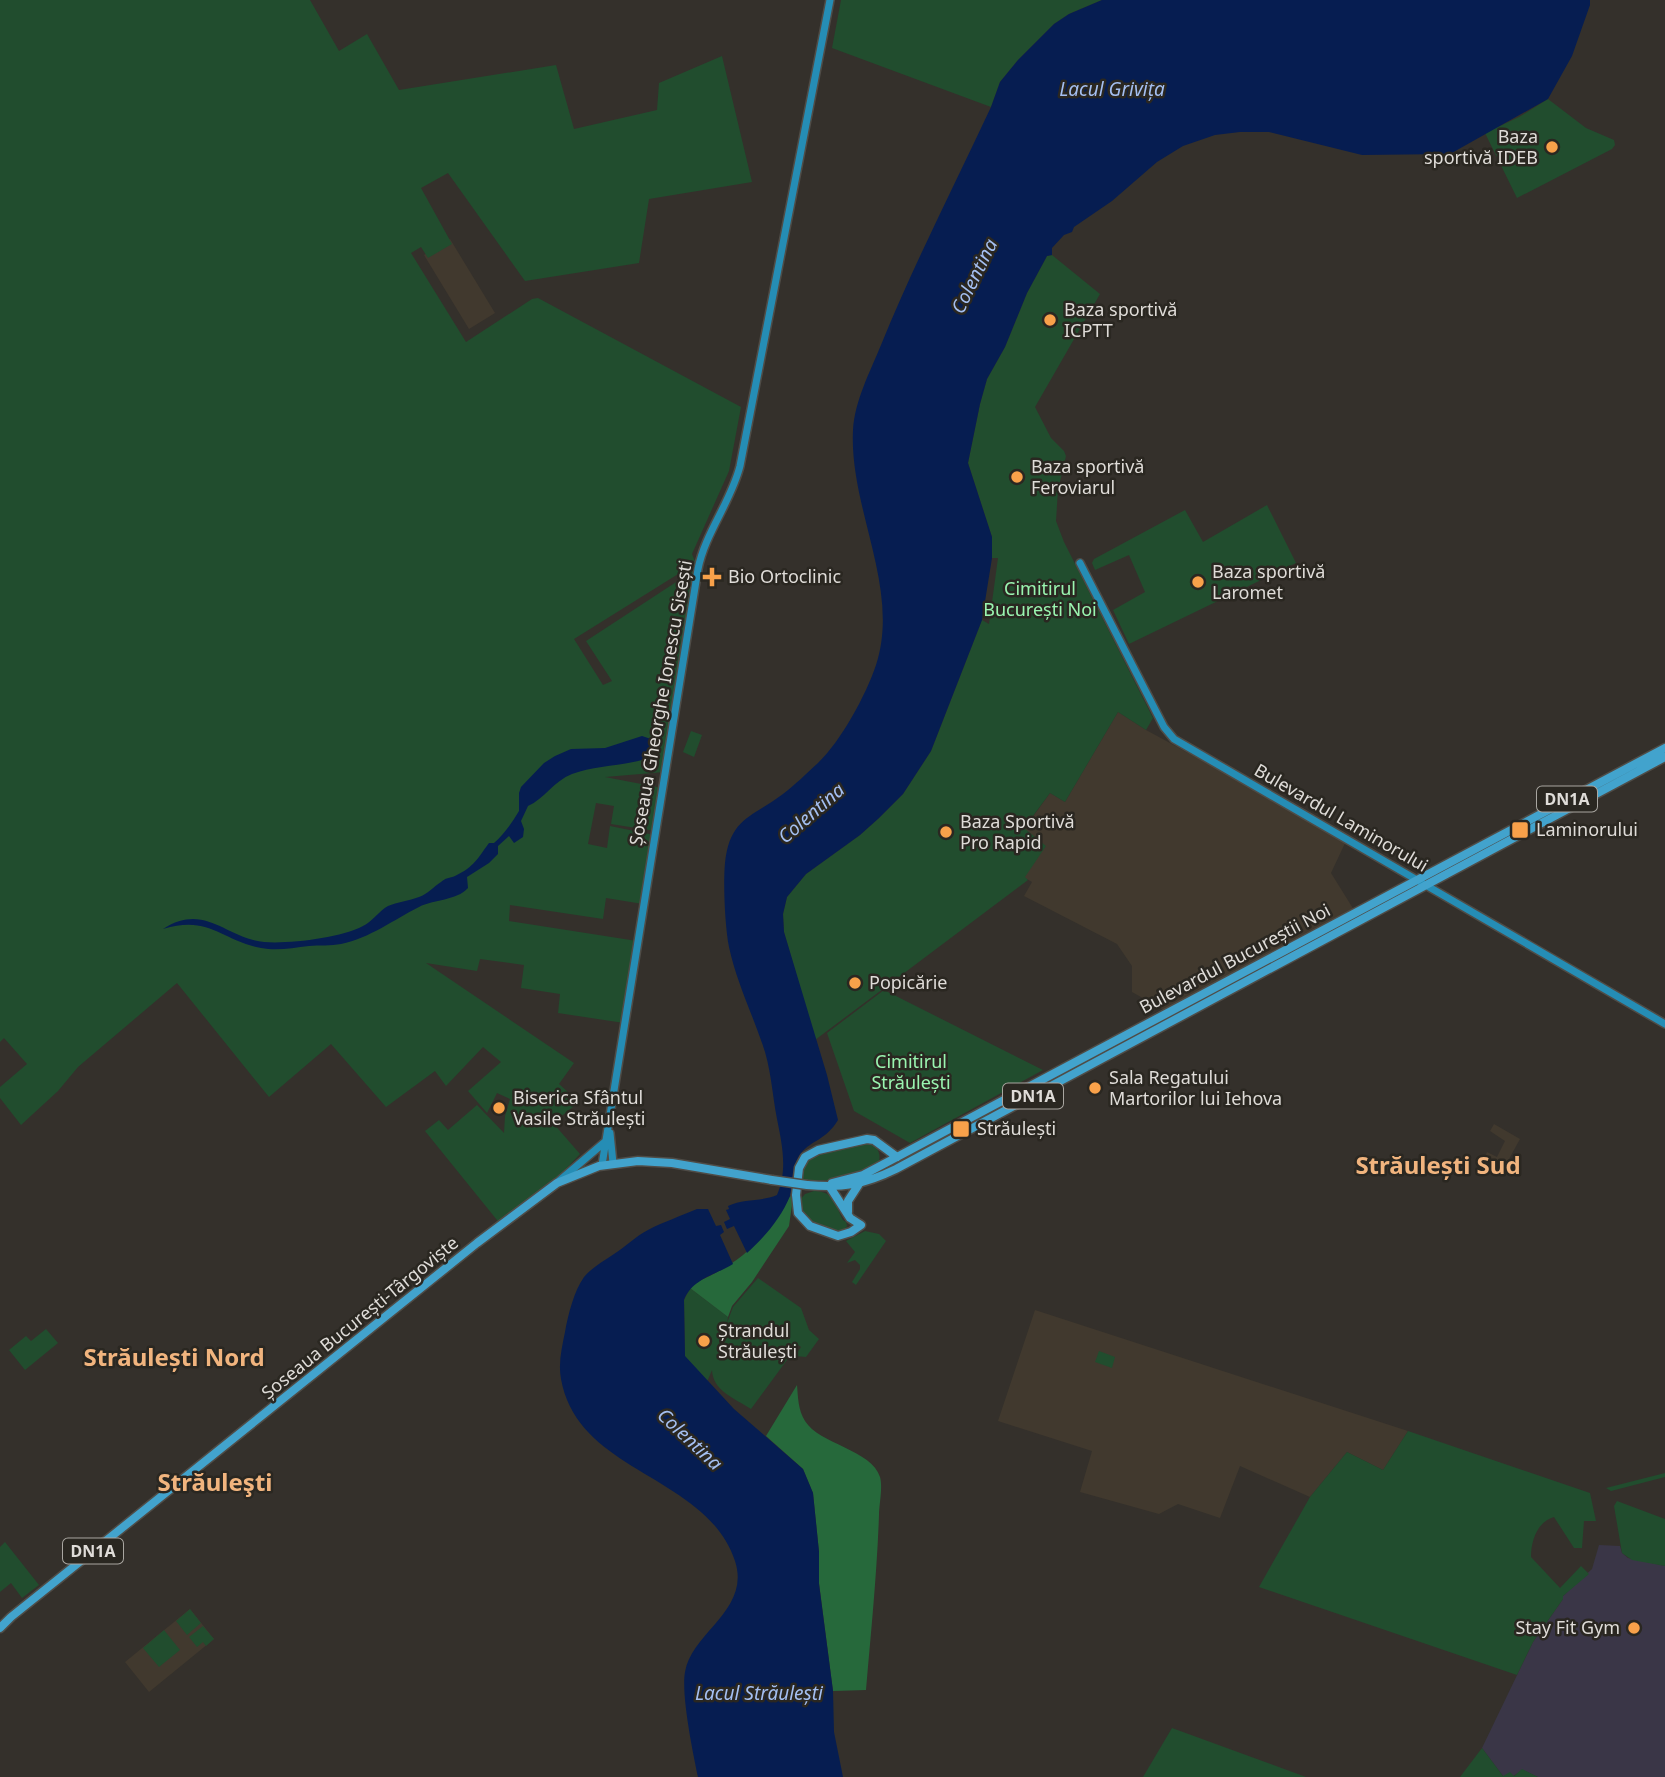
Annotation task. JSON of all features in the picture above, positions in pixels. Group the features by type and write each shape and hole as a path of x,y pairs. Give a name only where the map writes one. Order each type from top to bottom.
{"main road":[{"name":"Șoseaua Gheorghe Ionescu Sisești","path":"602,1165 698,569 702,553 734,485 740,466 830,0"},
{"name":"Bulevardul Laminorului","path":"1080,563 1167,733 1185,746 1665,1024"},
{"name":"Bulevardul Bucureștii Noi","path":"811,1185 855,1178 883,1165 1665,748"},
{"name":"Bulevardul Bucureștii Noi","path":"772,1180 830,1187 859,1184 896,1169 1665,757"},
{"path":"1406,874 1407,885"},
{"name":"Șoseaua Gheorghe Ionescu Sisești","path":"609,1131 613,1163"},
{"path":"830,1187 848,1215 861,1225 851,1232 838,1236 810,1226 801,1219 795,1200 801,1162 818,1150 867,1139 874,1140 897,1157"},
{"path":"557,1183 606,1141"},
{"path":"883,1149 883,1165"},
{"name":"Șoseaua București-Târgoviște","path":"0,1628 459,1258 557,1183 602,1165 660,1161 772,1180"},
{"path":"848,1215 848,1201 859,1184"},
{"name":"Șoseaua București-Târgoviște","path":"0,1622 11,1617"}],"shaded area":[{"path":"450,239 495,313 469,329 424,255"},
{"path":"1118,712 1146,730 1347,839 1331,873 1354,910 1164,1010 1132,992 1132,966 1117,944 1024,896 1032,882 1025,878 1024,829 1050,793 1065,802"},
{"path":"1494,1124 1520,1139 1503,1170 1484,1159 1487,1152 1497,1157 1505,1141 1490,1131"},
{"path":"1035,1310 1408,1431 1383,1470 1347,1452 1310,1497 1240,1466 1220,1518 1178,1504 1159,1514 1080,1492 1092,1451 998,1421"},
{"path":"1599,1545 1620,1546 1622,1553 1628,1558 1665,1566 1665,1777 1538,1777 1523,1770 1513,1776 1503,1776 1482,1748 1533,1642 1563,1596 1592,1569"},
{"path":"190,1609 214,1639 149,1692 125,1662"}],"green space":[{"path":"0,0 310,0 339,51 367,34 399,90 556,65 574,129 657,110 659,83 722,56 752,182 649,199 639,263 525,281 448,173 421,188 452,244 428,258 421,247 411,253 466,342 532,299 538,298 741,407 729,471 692,554 698,569 683,571 574,639 603,685 612,681 586,641 696,571 664,772 605,777 662,788 655,831 611,824 614,806 596,803 588,844 607,848 610,826 654,835 643,904 606,898 603,919 510,905 509,921 637,941 624,1023 558,1013 560,994 521,988 524,965 480,959 477,971 426,963 574,1063 559,1084 579,1102 553,1123 580,1154 547,1189 501,1225 425,1131 439,1120 448,1130 477,1105 504,1133 510,1099 497,1093 487,1113 468,1091 501,1062 483,1047 446,1086 435,1071 386,1107 331,1044 269,1097 177,983 78,1067 58,1091 21,1125 0,1098 0,1087 27,1064 4,1038 0,1042"},
{"path":"841,0 1102,0 1069,14 1054,24 1000,82 991,107 832,48"},
{"name":"Baza sportivă IDEB","path":"1548,99 1586,128 1614,140 1615,145 1517,198 1485,133"},
{"name":"Baza Sportivă Pro Rapid","path":"1052,255 1100,294 1035,407 1051,438 1066,456 1058,490 1056,521 1153,718 1146,730 1118,712 1065,802 1050,793 1024,828 1046,846 1025,877 1028,880 815,1040 784,932 783,914 787,897 806,874 860,835 903,794 931,751 982,620 989,624 998,558 992,558 992,537 968,463 987,379 1005,347 1027,293 1047,256"},
{"name":"Baza sportivă Laromet","path":"1267,505 1296,563 1129,644 1113,610 1145,592 1129,555 1095,570 1092,563 1094,559 1185,510 1203,542"},
{"path":"691,731 702,735 694,757 683,752"},
{"name":"Cimitirul Străulești","path":"884,990 1043,1070 910,1143 854,1111 827,1033"},
{"path":"866,1142 879,1152 879,1162 870,1168 841,1178 800,1181 804,1163 813,1154"},
{"path":"814,1191 833,1199 846,1222 847,1226 843,1232 821,1227 804,1214 800,1200 805,1194"},
{"path":"790,1196 793,1198 789,1226 752,1282 732,1306 728,1317 690,1288 694,1283 725,1268 750,1249 781,1212"},
{"path":"865,1231 879,1234 886,1241 856,1285 852,1282 860,1265 855,1260 847,1263 855,1252 846,1241"},
{"path":"758,1278 801,1308 809,1330 819,1339 806,1357 795,1356 801,1347 798,1345 751,1409 720,1389 712,1370 707,1382 685,1357 684,1300 690,1288 728,1317 727,1323 733,1307"},
{"path":"46,1329 58,1343 25,1370 9,1350 26,1336 31,1341"},
{"path":"1099,1351 1115,1357 1112,1368 1095,1362"},
{"path":"797,1385 801,1412 812,1429 867,1460 880,1477 877,1559 866,1690 833,1691 819,1583 813,1493 803,1469 766,1436"},
{"path":"1408,1431 1590,1493 1596,1521 1584,1521 1582,1548 1574,1548 1554,1517 1543,1523 1534,1539 1531,1557 1560,1588 1581,1566 1589,1574 1563,1596 1533,1642 1517,1675 1259,1587 1310,1497 1347,1452 1383,1470"},
{"path":"1665,1473 1665,1477 1611,1491 1606,1488"},
{"path":"1617,1501 1665,1519 1665,1566 1632,1560 1622,1553 1614,1506"},
{"path":"5,1542 39,1585 22,1598 11,1583 0,1592 0,1547"},
{"path":"190,1609 201,1623 187,1635 176,1621"},
{"path":"203,1626 214,1639 206,1646 203,1642 197,1647 189,1637"},
{"path":"164,1630 180,1650 159,1667 143,1648"},
{"path":"1172,1728 1306,1777 1143,1777"},
{"path":"1482,1748 1503,1776 1510,1772 1514,1776 1522,1769 1538,1777 1460,1777"}],"water":[{"name":"Lacul Grivița","path":"1102,0 1590,0 1590,5 1572,56 1548,99 1450,154 1362,155 1269,132 1215,135 1183,146 1157,162 1112,201 1074,227 1072,232 1064,235 1052,248 1052,255 1047,256 1027,293 1005,347 987,379 980,404 968,463 992,537 992,558 982,620 931,751 903,794 860,835 806,874 787,897 783,914 784,932 838,1120 829,1132 801,1153 796,1163 790,1196 782,1212 772,1227 747,1253 734,1226 727,1229 724,1222 730,1219 726,1210 734,1204 777,1195 783,1157 767,1061 729,947 724,894 728,848 737,828 744,821 787,790 827,754 852,717 876,665 882,636 882,607 879,578 858,489 853,430 864,386 907,285 991,107 1000,82 1054,24 1069,14"},
{"path":"642,736 651,739 648,755 642,760 572,774 528,806 521,821 523,837 514,843 509,836 498,846 498,854 489,863 467,877 468,888 463,892 419,907 362,938 337,945 273,949 247,944 204,927 179,925 163,929 191,919 203,920 264,942 301,941 353,930 367,924 388,906 422,896 444,880 471,866 489,843 494,843 511,824 519,811 521,787 544,763 571,749 605,748"},
{"name":"Lacul Străulești","path":"697,1209 708,1209 716,1226 721,1225 724,1232 720,1235 733,1264 698,1282 684,1300 685,1356 734,1409 803,1469 813,1493 819,1552 819,1584 833,1691 834,1732 843,1777 698,1777 686,1709 685,1672 698,1645 719,1620 735,1593 738,1578 735,1561 720,1532 698,1509 616,1455 591,1435 572,1411 561,1379 561,1355 568,1318 574,1296 584,1277 644,1232"}],"place":[{"name":"Baza sportivă IDEB","path":"1552,147"},
{"name":"Baza sportivă ICPTT","path":"1050,320"},
{"name":"Baza sportivă Feroviarul","path":"1017,477"},
{"name":"Bio Ortoclinic","path":"712,577"},
{"name":"Baza sportivă Laromet","path":"1198,582"},
{"name":"Laminorului","path":"1520,830"},
{"name":"Baza Sportivă Pro Rapid","path":"946,832"},
{"name":"Popicărie","path":"855,983"},
{"name":"Sala Regatului Martorilor lui Iehova","path":"1095,1088"},
{"name":"Biserica Sfântul Vasile Străulești","path":"499,1108"},
{"name":"Străulești","path":"961,1129"},
{"name":"Ștrandul Străulești","path":"704,1341"},
{"name":"Stay Fit Gym","path":"1634,1628"}],"district":[{"name":"Străulești Sud","path":"1438,1166"},
{"name":"Străulești Nord","path":"174,1358"},
{"name":"Străuleşti","path":"215,1483"}],"water label":[{"name":"Colentina","path":"974,276"},
{"name":"Colentina","path":"811,813"},
{"name":"Colentina","path":"690,1439"}],"park label":[{"name":"Cimitirul București Noi","path":"1040,599"}]}
